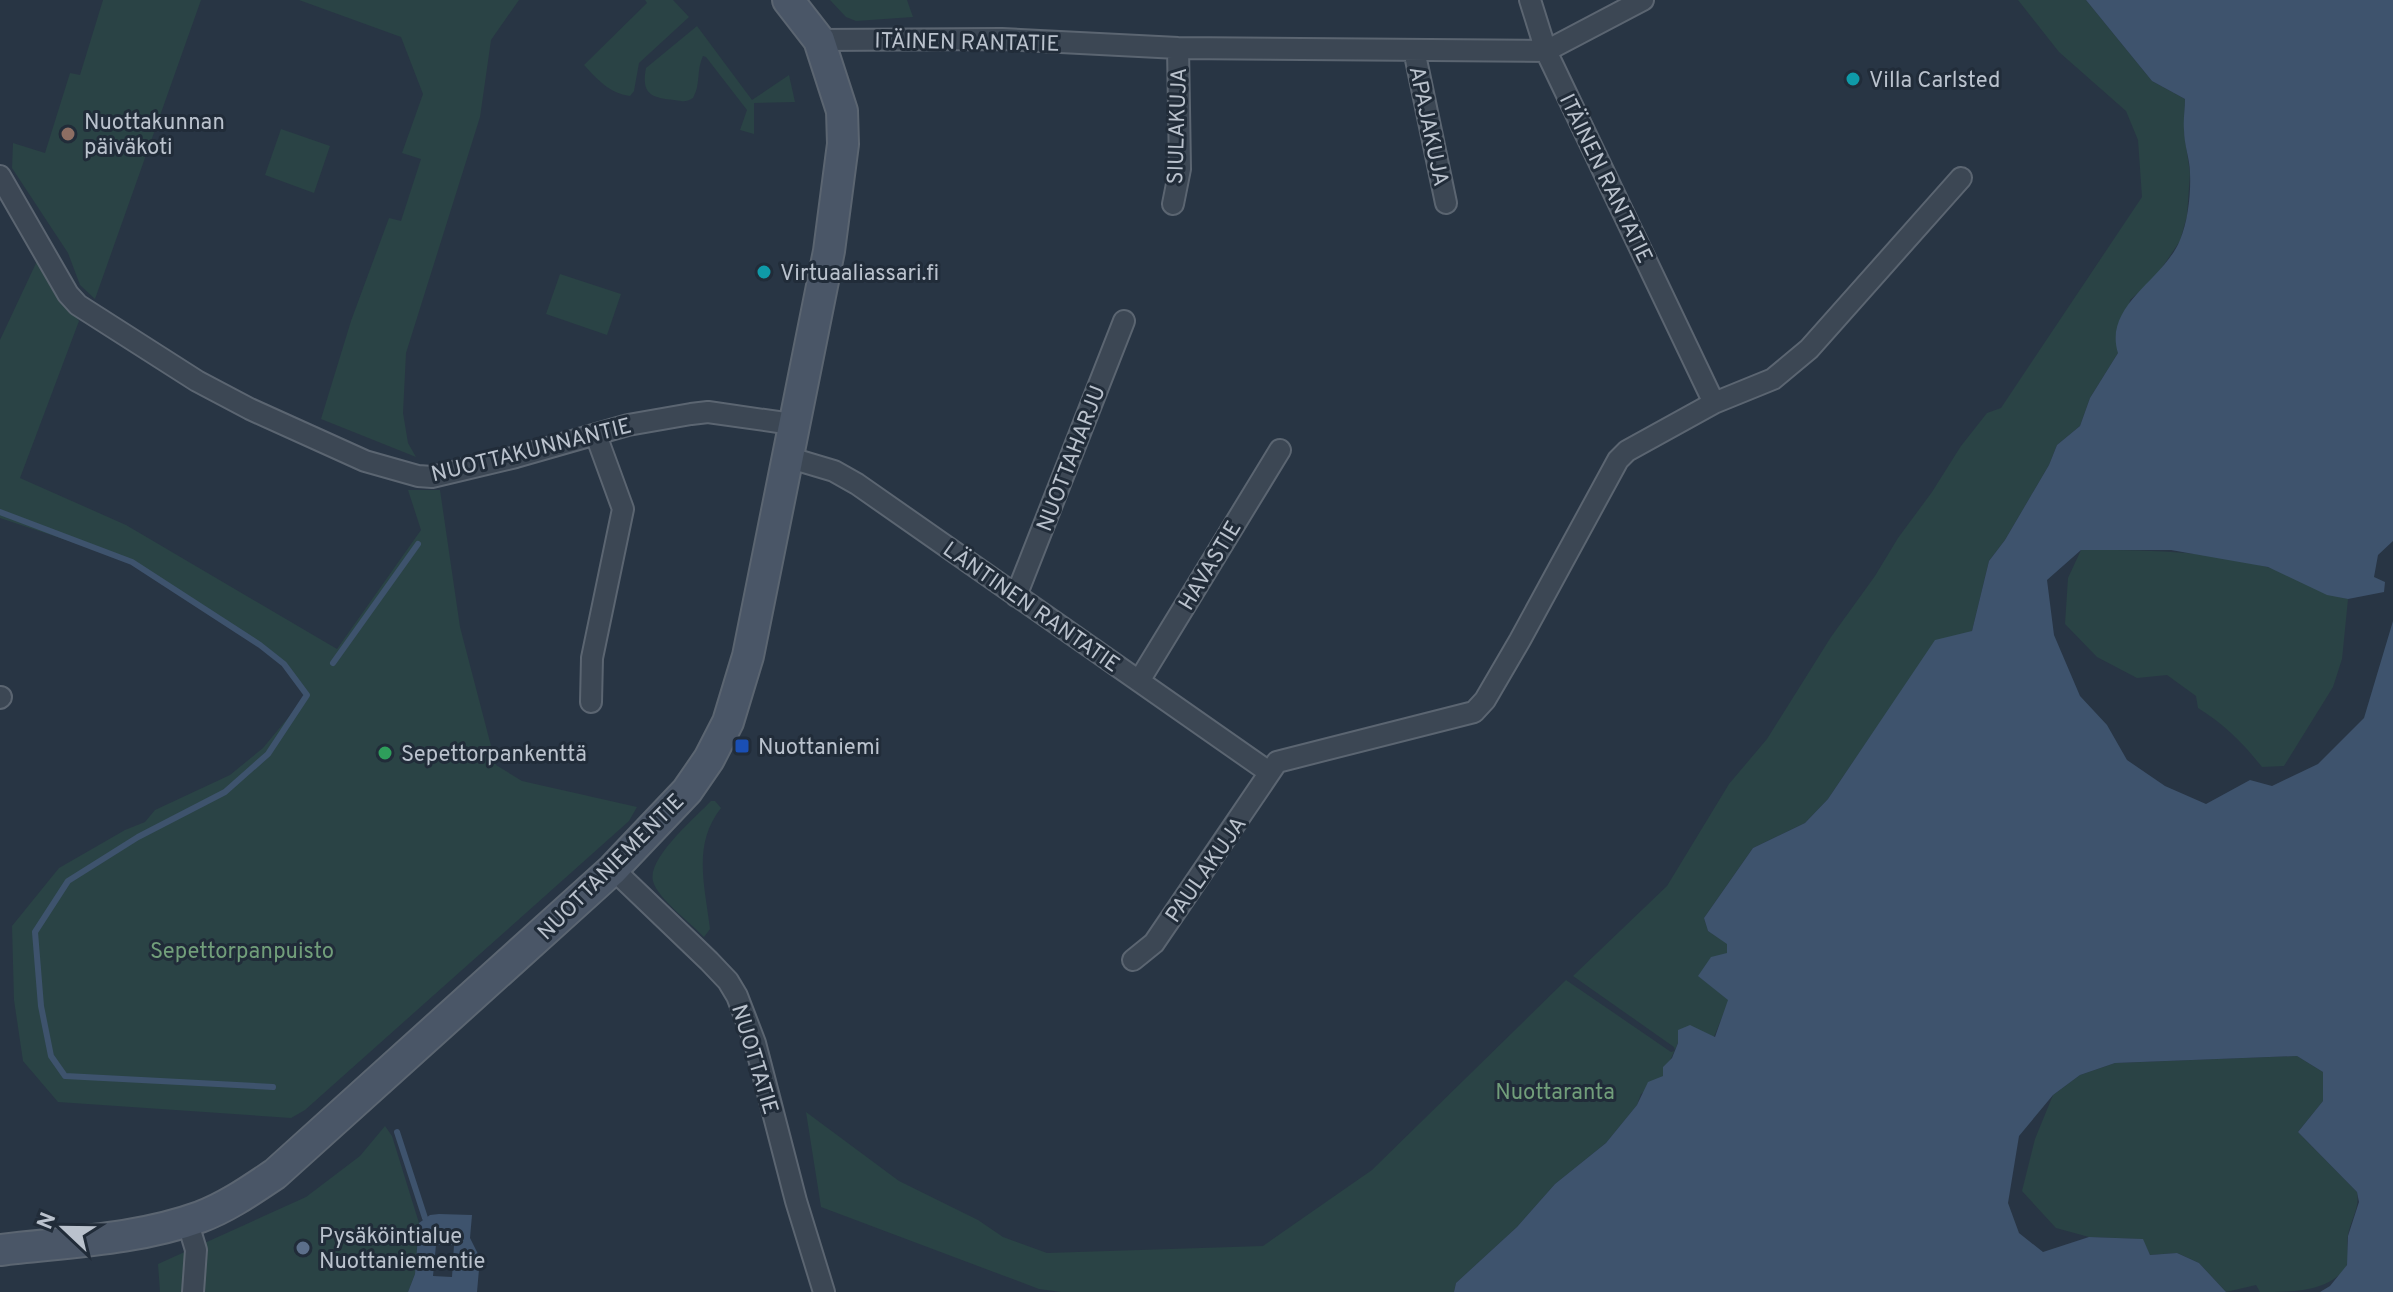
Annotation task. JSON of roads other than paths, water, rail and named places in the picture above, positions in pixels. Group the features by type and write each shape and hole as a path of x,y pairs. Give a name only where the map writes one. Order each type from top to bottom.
{"main road":[{"name":"NUOTTANIEMENTIE","path":"0,1250 143,1232 187,1220 235,1200 275,1174 613,869 687,791 709,759 728,722 748,656 829,251 843,144 842,111 819,40 788,0"}],"street":[{"path":"1530,0 1546,51 1643,0"},
{"name":"ITÄINEN RANTATIE","path":"819,40 1002,39 1178,48 1546,51 1714,403"},
{"name":"SIULAKUJA","path":"1173,204 1180,169 1178,48"},
{"name":"APAJAKUJA","path":"1414,50 1446,203"},
{"name":"NUOTTAKUNNANTIE","path":"0,176 68,294 78,305 197,381 250,409 365,461 432,477 628,425 708,412 792,424"},
{"path":"1269,772 1277,762 1474,712 1485,700 1520,640 1618,460 1627,451 1714,403 1773,379 1809,349 1961,178"},
{"name":"NUOTTAHARJU","path":"1016,596 1124,321"},
{"path":"591,702 592,658 623,509 596,435"},
{"name":"HAVASTIE","path":"1139,681 1280,450"},
{"name":"LÄNTINEN RANTATIE","path":"787,457 834,471 857,484 1269,772"},
{"name":"PAULAKUJA","path":"1133,960 1154,943 1264,784 1269,772"},
{"name":"NUOTTATIE","path":"613,869 709,961 737,996 755,1043 824,1292"},
{"path":"187,1220 196,1250 193,1292"}],"water":[{"path":"2086,0 2393,0 2393,541 2378,555 2374,577 2385,582 2384,592 2348,599 2327,595 2268,567 2171,550 2081,550 2047,580 2054,635 2080,696 2107,725 2127,760 2165,786 2206,804 2250,780 2272,786 2318,764 2364,718 2393,621 2393,1292 2320,1292 2330,1286 2347,1265 2348,1236 2359,1202 2357,1192 2298,1132 2323,1101 2323,1072 2297,1056 2115,1063 2080,1075 2053,1095 2019,1136 2008,1203 2019,1233 2043,1252 2089,1237 2143,1239 2150,1255 2177,1253 2199,1263 2226,1292 1454,1292 1456,1283 1517,1227 1555,1184 1606,1143 1637,1105 1648,1082 1663,1076 1663,1067 1672,1058 1678,1043 1678,1030 1690,1025 1715,1037 1728,1000 1698,976 1711,957 1727,953 1727,944 1708,931 1704,918 1753,848 1805,823 1828,799 1935,640 1972,631 1989,561 2005,540 2049,465 2057,445 2080,426 2090,398 2118,353 2116,336 2119,321 2127,307 2161,268 2180,240 2190,190 2190,168 2184,136 2185,99 2152,81"},
{"path":"430,1215 472,1215 470,1238 480,1258 477,1292 408,1292 415,1274 419,1223","holes":["436,1245 454,1245 452,1277 433,1276"]}],"waterway":[{"path":"0,512 132,562 260,645 284,664 307,695 268,754 225,792 138,837 68,881 35,932 41,1006 51,1056 65,1076 273,1087"},
{"path":"333,663 418,544"},
{"path":"397,1132 425,1218"}],"place":[{"name":"Villa Carlsted","path":"1853,79"},
{"name":"Nuottakunnan päiväkoti","path":"68,134"},
{"name":"Virtuaaliassari.fi","path":"764,272"},
{"name":"Nuottaniemi","path":"742,746"},
{"name":"Sepettorpankenttä","path":"385,753"},
{"name":"Pysäköintialue Nuottaniementie","path":"303,1248"}],"park label":[{"name":"Sepettorpanpuisto","path":"242,950"},
{"name":"Nuottaranta","path":"1555,1091"}]}
